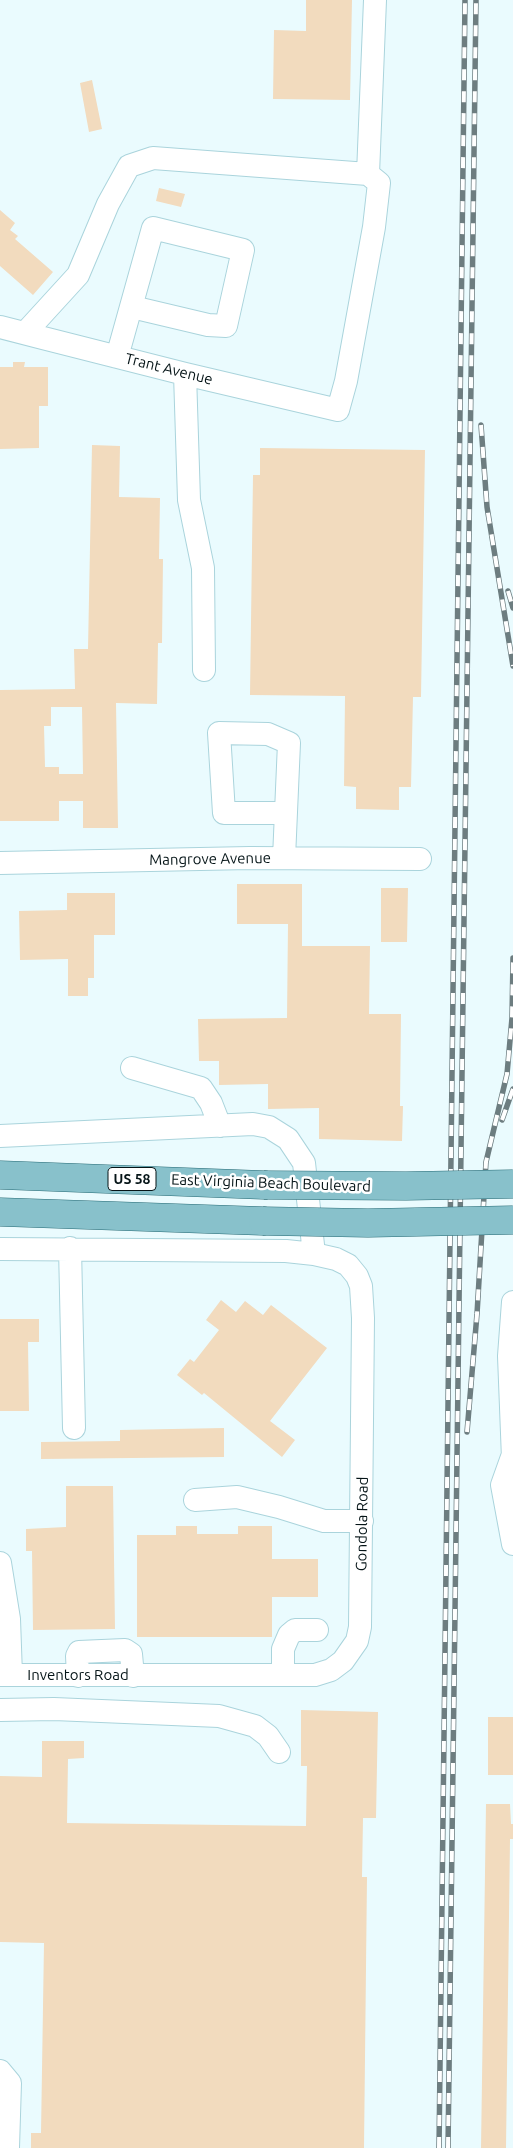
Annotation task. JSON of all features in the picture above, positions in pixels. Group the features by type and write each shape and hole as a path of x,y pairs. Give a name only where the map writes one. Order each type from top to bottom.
{"main road":[{"name":"East Virginia Beach Boulevard","path":"0,1175 264,1185 406,1186 513,1184"},
{"path":"0,1212 368,1223 513,1220"}],"street":[{"path":"25,334 78,275 108,204 128,166 153,158 368,174 375,0"},
{"name":"Trant Avenue","path":"0,327 185,374 338,410 346,380 374,227 379,183 368,174"},
{"path":"117,357 153,228 243,250 226,326 208,325 132,307"},
{"path":"185,374 189,500 203,568 204,670"},
{"path":"284,858 286,813 289,743 268,734 220,733 224,813 286,813"},
{"name":"Mangrove Avenue","path":"0,864 284,858 420,859"},
{"path":"132,1068 201,1088 211,1103 220,1126"},
{"path":"0,1136 253,1124 269,1127 288,1139 304,1163 314,1254 286,1251 0,1249"},
{"path":"70,1248 74,1428"},
{"name":"Gondola Road","path":"156,1676 315,1675 331,1670 346,1657 357,1641 360,1627 362,1521 361,1286 357,1276 348,1265 336,1259 314,1254"},
{"path":"513,1302 509,1356 513,1458 502,1485 513,1544"},
{"path":"196,1500 237,1497 280,1507 324,1521 362,1521"},
{"path":"0,1563 9,1619 6,1675"},
{"path":"283,1675 282,1649 289,1635 295,1630 317,1630"},
{"name":"Inventors Road","path":"6,1675 156,1676"},
{"path":"0,1710 54,1709 219,1716 255,1726 268,1736 279,1752"},
{"path":"0,2070 10,2082 8,2148"}],"building":[{"path":"306,0 352,0 350,100 273,99 274,30 306,31"},
{"path":"92,80 102,129 89,132 80,83"},
{"path":"159,188 185,194 181,207 156,201"},
{"path":"0,210 15,223 10,230 18,236 15,239 53,272 33,295 0,266"},
{"path":"13,362 25,362 24,367 48,367 48,406 39,406 39,448 0,449 0,367 13,367"},
{"path":"92,445 120,446 119,497 160,498 159,559 163,559 162,643 158,643 157,704 116,703 118,828 83,828 83,801 59,801 59,821 0,821 0,690 75,689 74,649 88,649","holes":["51,707 82,707 83,774 59,774 59,767 45,767 44,726 51,726"]},
{"path":"260,448 425,450 421,697 413,697 411,787 399,787 399,810 356,809 356,787 344,786 345,696 250,695 253,475 260,475"},
{"path":"237,884 302,884 302,946 370,946 369,1014 401,1014 400,1106 403,1106 402,1141 319,1139 319,1108 268,1109 268,1084 219,1085 219,1061 199,1061 198,1019 287,1018 288,924 237,924"},
{"path":"381,888 408,888 407,942 381,942"},
{"path":"67,893 115,893 115,935 94,935 94,978 88,978 88,996 68,996 68,959 20,960 19,911 67,910"},
{"path":"221,1300 236,1312 245,1301 263,1315 271,1305 327,1348 270,1421 295,1440 282,1457 204,1393 202,1395 177,1375 190,1359 194,1362 219,1330 206,1320"},
{"path":"0,1319 39,1319 39,1342 28,1342 29,1411 0,1411"},
{"path":"224,1428 224,1457 41,1459 41,1442 120,1441 120,1430"},
{"path":"66,1486 113,1486 115,1629 33,1630 32,1551 26,1551 26,1529 66,1527"},
{"path":"176,1526 197,1526 197,1534 238,1534 238,1526 272,1526 272,1559 318,1559 318,1597 272,1597 272,1637 137,1637 137,1535 176,1535"},
{"path":"301,1710 378,1712 376,1818 363,1818 362,1877 367,1877 364,2148 31,2148 31,2133 41,2133 44,1943 0,1942 0,1776 42,1777 42,1741 84,1741 84,1758 68,1759 67,1823 306,1826 307,1766 301,1766"},
{"path":"488,1717 513,1717 513,1775 488,1775"},
{"path":"486,1804 510,1804 511,1824 513,1824 513,1839 510,1839 506,2148 481,2148"}],"railway":[{"path":"439,2148 465,0"},
{"path":"448,2148 476,0"},
{"path":"481,425 487,507 513,666"},
{"path":"508,591 513,608"},
{"path":"467,1432 477,1314 486,1162 507,1074 512,1018 513,958"},
{"path":"502,1120 513,1089"}]}
